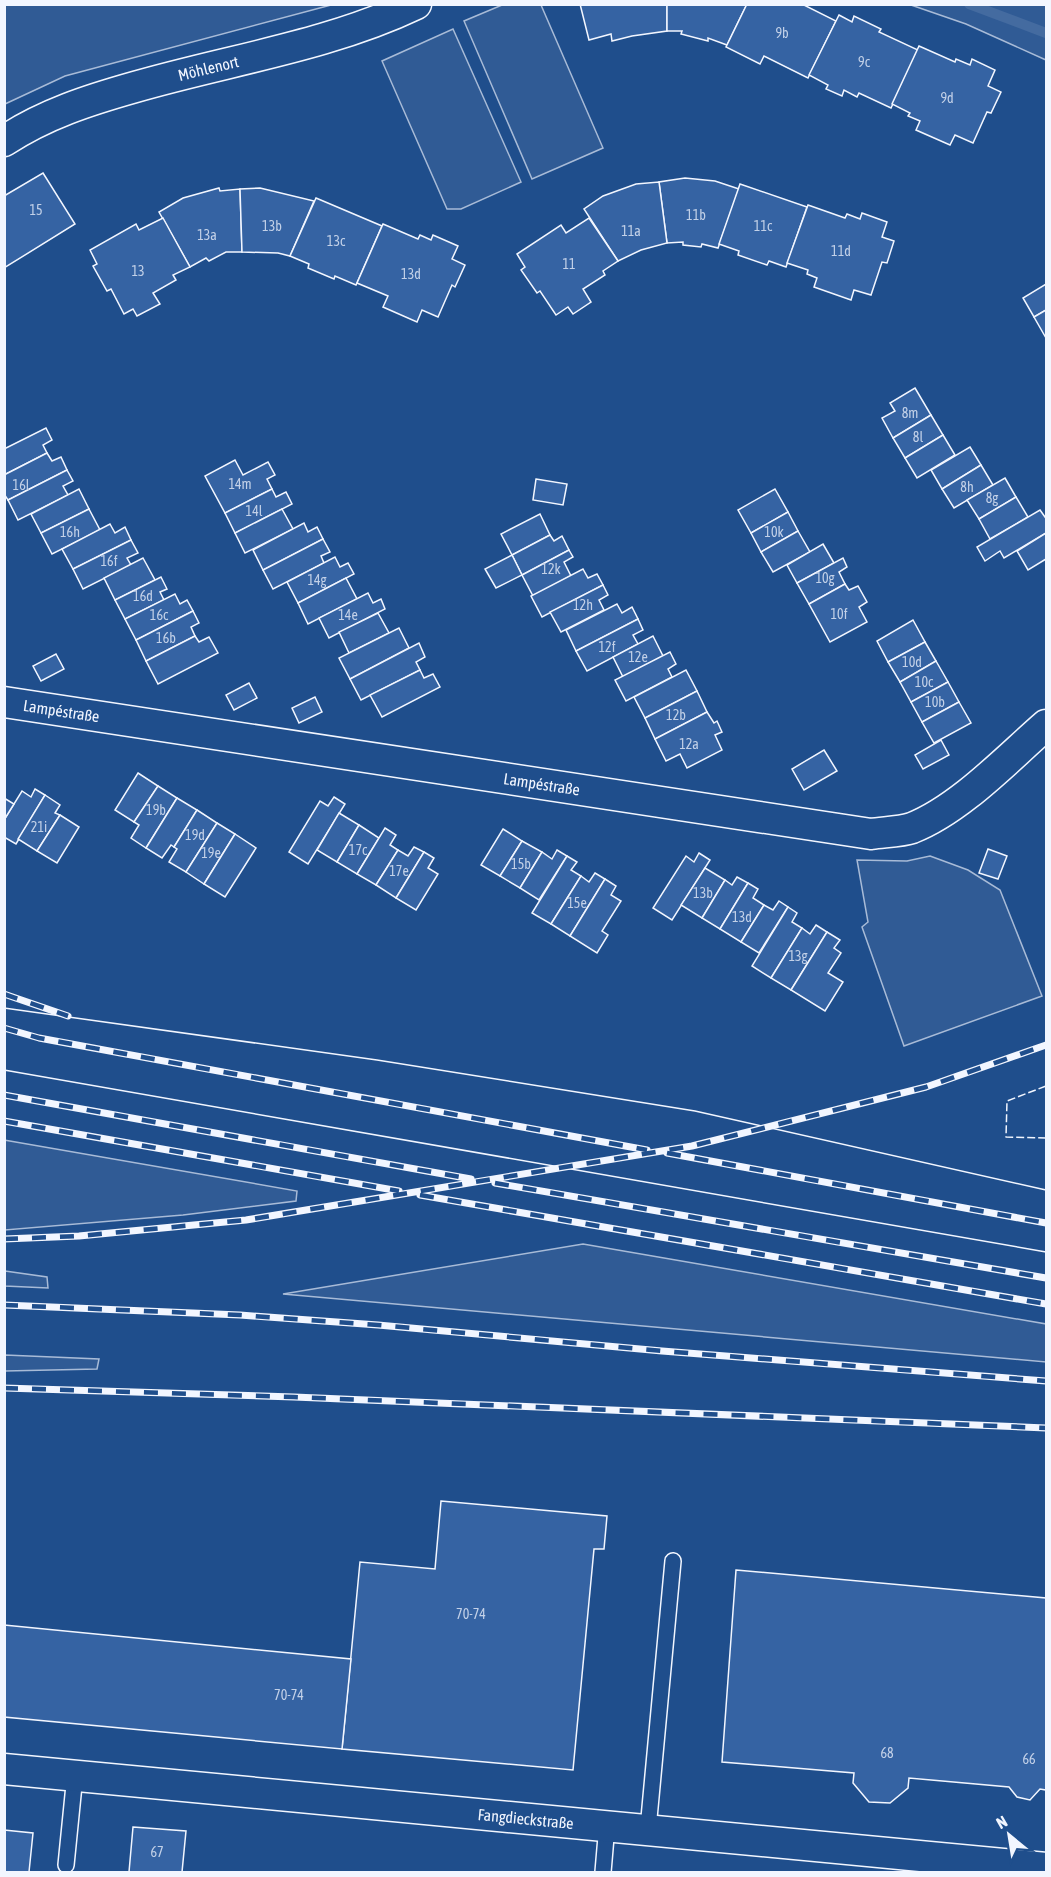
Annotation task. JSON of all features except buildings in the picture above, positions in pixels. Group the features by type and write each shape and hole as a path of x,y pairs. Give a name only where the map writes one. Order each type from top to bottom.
{"street":[{"name":"Möhlenort","path":"4,141 49,116 85,101 311,41 348,30 416,4"},
{"name":"Lampéstraße","path":"4,702 871,834 910,829 940,814 1047,725"},
{"name":"Fangdieckstraße","path":"4,1769 1047,1868"}],"lane":[{"path":"648,1829 673,1561"},
{"path":"66,1865 75,1775"},
{"path":"603,1872 607,1826"}],"shaded area":[{"path":"4,5 331,5 65,76 5,104"},
{"path":"502,5 541,5 603,148 532,179 464,21"},
{"path":"911,5 1046,5 1046,60 966,24"},
{"path":"453,29 521,182 461,209 447,209 382,61"},
{"path":"930,856 968,870 1000,890 1042,996 904,1046 862,927 868,922 857,860 907,861"},
{"path":"4,1140 297,1191 296,1201 183,1215 5,1230"},
{"path":"583,1244 1046,1324 1046,1362 283,1294"},
{"path":"5,1271 47,1277 48,1288 5,1286"},
{"path":"5,1355 99,1359 97,1369 5,1371"}],"waterway":[{"path":"969,4 1046,33"}],"tram line":[{"path":"4,1008 377,1060 695,1111 1046,1190"},
{"path":"4,1070 1046,1252"}],"railway":[{"path":"4,994 68,1016"},
{"path":"4,1028 39,1038 647,1150"},
{"path":"4,1239 79,1236 246,1220 692,1146 926,1087 1046,1045"},
{"path":"4,1095 471,1179"},
{"path":"4,1121 399,1191"},
{"path":"667,1153 1046,1223"},
{"path":"495,1183 1046,1278"},
{"path":"420,1195 1046,1304"},
{"path":"4,1305 240,1315 378,1325 662,1351 1046,1381"},
{"path":"4,1388 294,1397 1046,1428"}],"fence":[{"path":"1046,1086 1007,1101 1006,1137 1046,1138"}]}
